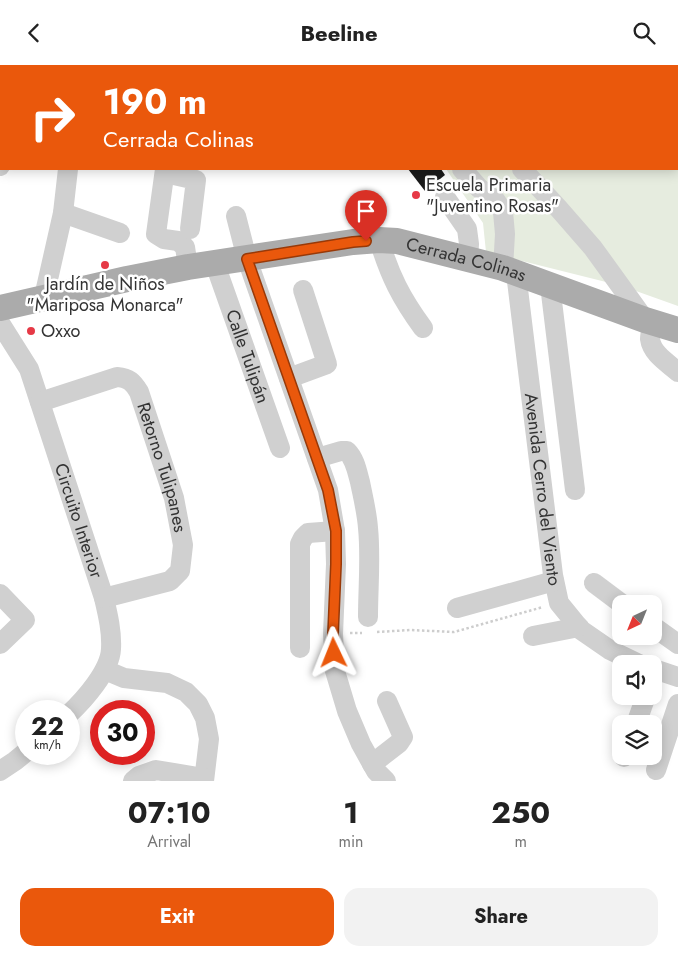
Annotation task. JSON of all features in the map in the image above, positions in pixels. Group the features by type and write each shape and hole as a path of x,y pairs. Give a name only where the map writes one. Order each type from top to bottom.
{"main road":[{"name":"Cerrada Colinas","path":"0,308 188,267 353,242 379,240 398,241 510,271 649,322 678,330"}],"street":[{"path":"44,297 63,213 68,170"},
{"name":"Avenida Cerro del Viento","path":"463,170 479,188 496,201 503,212 554,581 559,603 581,630 610,651 619,655"},
{"path":"523,170 593,248 649,322 652,346 656,353 678,373"},
{"path":"188,267 185,247 178,241 164,239 156,234 165,171 196,179 190,229"},
{"path":"445,197 467,229 468,259"},
{"path":"63,213 120,233"},
{"path":"236,216 247,259 328,490 336,531 333,634 335,671 347,711 374,774 403,737 387,701"},
{"path":"379,240 396,287 423,328"},
{"name":"Calle Tulipán","path":"215,264 280,448"},
{"path":"550,285 575,489"},
{"path":"289,378 327,364 303,290"},
{"name":"Circuito Interior","path":"0,323 29,369 104,598 110,624 112,651 105,670 94,687 80,702"},
{"name":"Retorno Tulipanes","path":"40,402 117,377 126,378 134,384 139,392 174,498 183,545 180,571 170,581 104,598"},
{"path":"317,458 340,451 347,451 352,456 357,469 368,528 367,627"},
{"path":"300,648 300,545 302,538 308,533 336,531"},
{"path":"457,608 554,581"},
{"path":"594,583 612,596"},
{"path":"0,594 25,620 0,644"},
{"path":"533,636 579,627"},
{"path":"662,633 678,644"},
{"path":"105,670 124,677 167,683 186,692 198,704 205,718 209,739 204,779 156,770 139,776 133,781"},
{"name":"Avenida Cerro del Viento","path":"662,672 678,676"},
{"path":"656,770 678,704"},
{"path":"0,771 15,761"}],"path":[{"path":"333,634 367,627 454,632 559,603"}],"shaded area":[{"path":"447,170 678,170 678,306 622,286 486,252 483,223"}],"building":[{"path":"409,170 442,170 445,175 425,191"}],"place":[{"name":"Escuela Primaria \"Juventino Rosas\"","path":"416,195"},
{"name":"Jardín de Niños \"Mariposa Monarca\"","path":"105,265"},
{"name":"Oxxo","path":"31,331"}],"route":[{"path":"334,653 336,531 328,490 247,259 366,241"}]}
